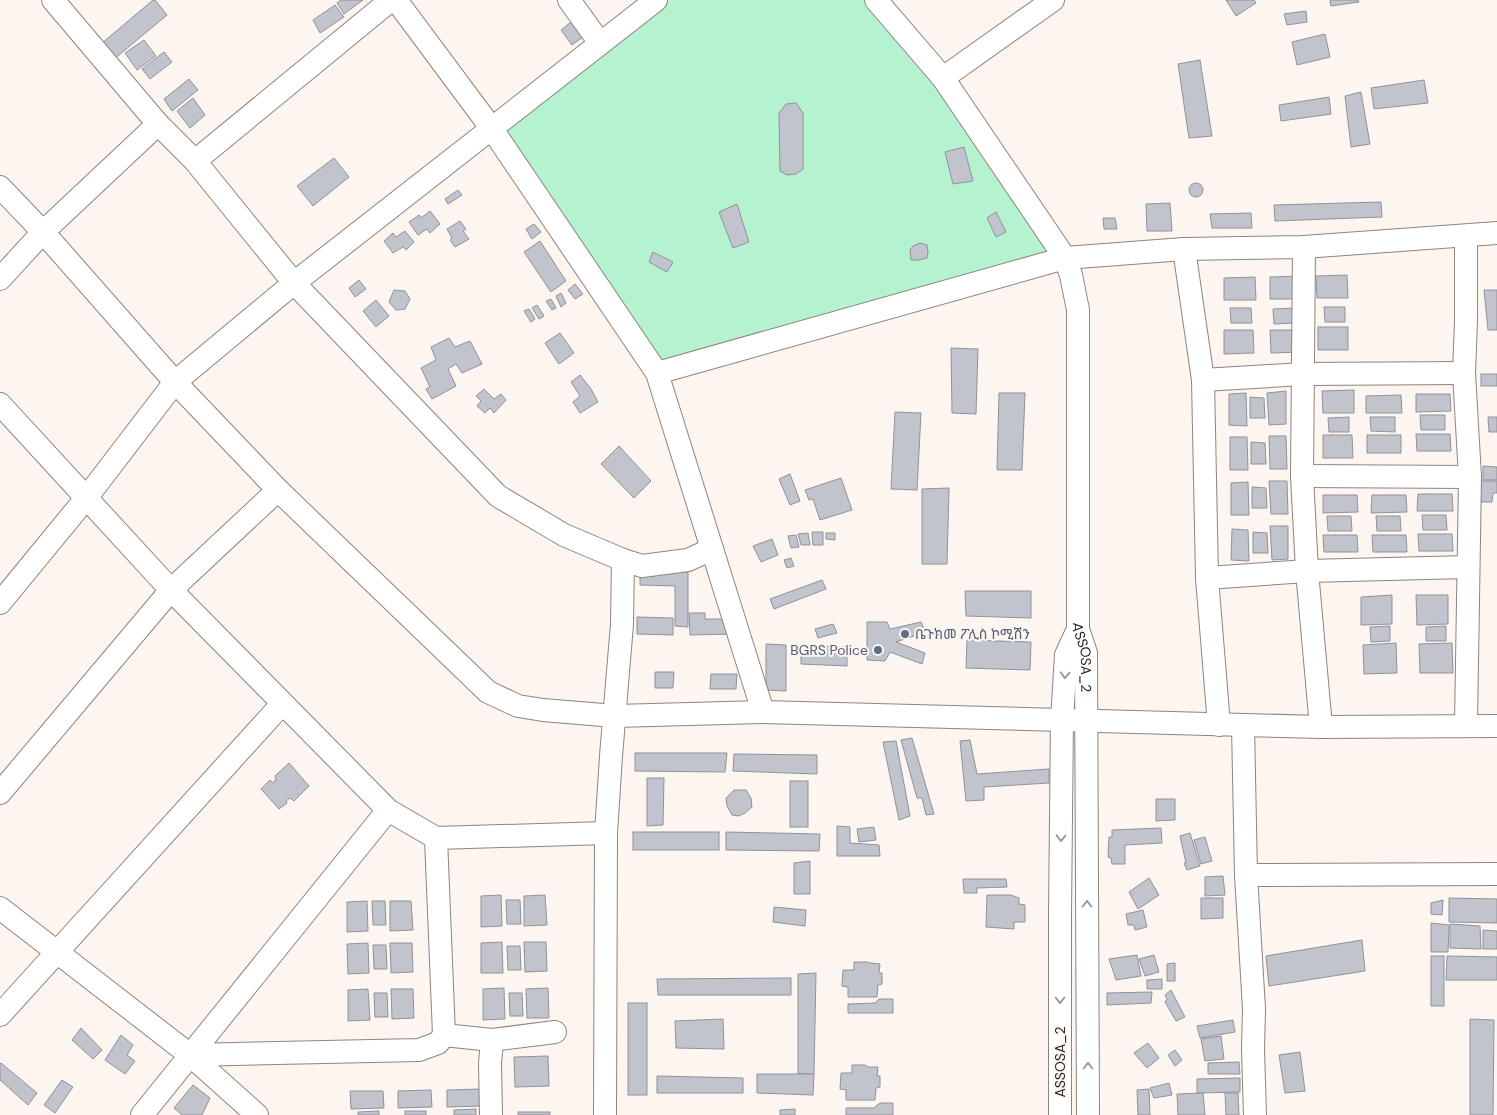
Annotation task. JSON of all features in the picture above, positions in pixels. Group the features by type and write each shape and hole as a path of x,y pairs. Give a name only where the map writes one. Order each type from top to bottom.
{"street":[{"path":"53,0 158,124 195,161 294,283 498,496 564,536 642,566 688,560 712,548"},
{"path":"195,161 391,0"},
{"path":"396,0 492,129 657,373 763,712"},
{"path":"569,0 600,43"},
{"path":"2,596 87,497 175,382 294,283 656,0"},
{"path":"876,0 943,78 1065,258 1071,275 1078,310 1078,629"},
{"path":"943,78 1054,0"},
{"path":"0,279 43,232 158,124"},
{"path":"0,187 43,232 175,382 278,490 488,692 518,706 615,716 763,712 1322,727 1497,726"},
{"path":"657,373 1065,258 1184,249 1304,247 1466,237 1497,233"},
{"path":"1466,237 1464,373 1470,477 1466,726"},
{"path":"1304,247 1302,476 1307,572 1322,727"},
{"path":"1184,249 1203,380 1207,578 1219,725"},
{"path":"1203,380 1303,374 1464,373"},
{"path":"0,404 171,590 388,810 436,838 606,833"},
{"path":"1302,476 1470,477"},
{"path":"0,793 171,590 278,490"},
{"path":"605,1115 606,833 622,624 623,560"},
{"path":"1207,578 1307,572 1468,567"},
{"name":"ASSOSA_2","path":"1078,629 1086,653 1088,1115"},
{"name":"ASSOSA_2","path":"1060,1115 1062,720 1066,655 1078,629"},
{"path":"0,1015 282,704"},
{"path":"1243,725 1246,875 1254,1009 1255,1115"},
{"path":"142,1115 388,810"},
{"path":"190,1055 419,1050 438,1043 444,1035 436,838"},
{"path":"1246,875 1497,874"},
{"path":"0,908 190,1055 257,1115"},
{"path":"444,1035 492,1040 555,1032"},
{"path":"491,1115 490,1064 492,1040"}],"green space":[{"path":"654,0 877,0 1061,260 659,372 494,127"}],"building":[{"path":"153,0 167,15 113,60 101,44"},
{"path":"341,0 363,0 344,14 337,3"},
{"path":"1226,0 1254,0 1256,3 1236,16"},
{"path":"1330,0 1358,0 1359,2 1331,6"},
{"path":"335,5 344,17 320,33 313,20"},
{"path":"1306,11 1307,22 1287,25 1284,14"},
{"path":"571,22 583,37 572,45 561,30"},
{"path":"1325,34 1330,57 1297,65 1292,42"},
{"path":"144,40 156,56 137,70 125,53"},
{"path":"164,52 172,62 150,79 142,69"},
{"path":"1200,60 1212,136 1189,138 1178,64"},
{"path":"189,79 198,90 172,111 164,99"},
{"path":"1424,80 1428,103 1374,109 1371,88"},
{"path":"1361,92 1370,144 1351,147 1345,96"},
{"path":"1329,97 1331,114 1281,121 1279,105"},
{"path":"193,98 205,115 190,128 177,111"},
{"path":"796,103 803,113 803,169 796,174 787,175 780,171 779,113 786,104"},
{"path":"964,147 973,181 953,184 945,152"},
{"path":"334,158 349,177 313,206 297,186"},
{"path":"1193,183 1199,183 1203,190 1199,197 1193,197 1189,193 1189,187"},
{"path":"458,190 462,195 448,204 445,199"},
{"path":"1381,202 1382,217 1275,221 1274,205"},
{"path":"1170,203 1172,231 1147,231 1146,204"},
{"path":"737,204 749,242 733,248 719,212"},
{"path":"430,211 440,224 430,233 427,229 418,235 409,222 419,215 421,218"},
{"path":"996,212 1006,232 996,237 987,218"},
{"path":"1251,213 1252,228 1212,228 1210,214"},
{"path":"1103,218 1115,218 1117,229 1104,229"},
{"path":"460,221 466,229 463,231 469,239 455,247 450,240 452,238 447,229"},
{"path":"534,224 541,232 532,239 526,229"},
{"path":"405,231 414,242 406,250 403,247 393,253 384,241 393,233 396,237"},
{"path":"540,241 566,281 551,292 524,252"},
{"path":"920,243 927,245 927,258 911,260 910,250 913,246"},
{"path":"653,252 673,262 667,272 649,262"},
{"path":"1347,275 1348,298 1317,298 1316,276"},
{"path":"1301,276 1301,299 1270,299 1270,277"},
{"path":"1255,277 1256,300 1224,300 1224,278"},
{"path":"359,280 366,289 355,297 349,288"},
{"path":"575,284 583,294 575,299 568,290"},
{"path":"394,290 405,291 410,299 405,309 396,310 389,302"},
{"path":"1484,290 1497,290 1497,330 1488,330"},
{"path":"561,293 566,303 561,307 556,296"},
{"path":"551,299 556,308 552,310 546,301"},
{"path":"376,300 389,316 376,327 363,311"},
{"path":"537,305 544,316 539,319 532,308"},
{"path":"1324,307 1345,307 1345,322 1325,322"},
{"path":"1230,308 1251,308 1252,323 1231,323"},
{"path":"1294,308 1295,323 1274,324 1273,309"},
{"path":"529,309 535,319 531,322 524,311"},
{"path":"1318,327 1348,327 1348,350 1318,350"},
{"path":"1224,330 1253,330 1254,353 1224,354"},
{"path":"1270,330 1300,330 1301,352 1271,353"},
{"path":"560,333 574,353 559,364 545,343"},
{"path":"449,338 455,347 470,341 482,364 462,373 456,364 448,369 456,386 432,399 426,389 430,387 421,368 436,360 431,347"},
{"path":"951,348 978,349 976,414 952,413"},
{"path":"1481,374 1497,374 1497,386 1481,386"},
{"path":"580,375 598,402 580,413 573,402 580,396 571,382"},
{"path":"484,389 494,399 501,394 506,400 494,413 490,408 485,413 477,406 481,401 476,396"},
{"path":"1354,390 1354,413 1323,413 1322,391"},
{"path":"1286,391 1286,424 1269,425 1267,393"},
{"path":"999,393 1025,393 1022,470 997,470"},
{"path":"1246,393 1247,426 1229,425 1229,394"},
{"path":"1416,394 1450,394 1451,411 1416,412"},
{"path":"1401,395 1402,413 1366,413 1366,396"},
{"path":"1250,397 1264,398 1265,418 1250,418"},
{"path":"895,412 921,413 917,490 891,489"},
{"path":"1420,415 1445,415 1445,430 1421,430"},
{"path":"1349,417 1349,432 1329,432 1328,418"},
{"path":"1370,417 1395,417 1395,432 1371,431"},
{"path":"1488,417 1497,417 1497,432 1489,432"},
{"path":"1416,434 1450,434 1451,451 1417,451"},
{"path":"1323,435 1352,435 1353,458 1323,458"},
{"path":"1367,435 1401,435 1401,453 1367,453"},
{"path":"1269,436 1286,436 1287,469 1270,469"},
{"path":"1230,437 1247,437 1248,470 1230,470"},
{"path":"1251,442 1265,443 1266,464 1251,464"},
{"path":"619,446 651,481 634,498 601,464"},
{"path":"1483,466 1497,467 1497,480 1483,480"},
{"path":"790,474 800,501 790,505 779,479"},
{"path":"841,478 852,510 820,520 813,499 809,500 805,490"},
{"path":"1269,481 1287,481 1288,514 1271,514"},
{"path":"1480,481 1497,481 1497,493 1493,493 1492,502 1480,502"},
{"path":"1248,482 1249,515 1231,515 1231,483"},
{"path":"1252,487 1266,488 1267,508 1252,508"},
{"path":"949,488 947,564 922,564 922,489"},
{"path":"1418,494 1452,494 1453,511 1417,511"},
{"path":"1323,495 1357,495 1358,512 1323,513"},
{"path":"1372,495 1406,495 1407,512 1371,513"},
{"path":"1422,515 1446,515 1447,530 1423,530"},
{"path":"1327,516 1351,516 1352,531 1328,531"},
{"path":"1376,516 1400,516 1401,531 1377,531"},
{"path":"1270,526 1288,526 1288,559 1272,560"},
{"path":"1232,529 1248,530 1249,561 1231,560"},
{"path":"812,532 823,532 823,545 813,545"},
{"path":"1253,532 1267,533 1268,553 1253,553"},
{"path":"808,533 810,545 801,545 798,534"},
{"path":"826,533 835,533 835,540 826,539"},
{"path":"1418,534 1452,534 1453,551 1419,551"},
{"path":"796,535 799,547 791,548 788,536"},
{"path":"1323,535 1357,535 1358,552 1324,552"},
{"path":"1372,535 1406,535 1407,552 1373,552"},
{"path":"772,539 778,555 761,562 753,546"},
{"path":"791,558 794,566 787,568 784,560"},
{"path":"688,572 688,627 675,626 675,586 640,585 640,573"},
{"path":"822,580 826,589 774,609 770,599"},
{"path":"965,591 1031,591 1031,618 966,616"},
{"path":"1392,595 1392,624 1361,625 1361,597"},
{"path":"1416,595 1448,595 1448,624 1417,625"},
{"path":"689,613 705,613 705,619 733,619 734,634 690,635"},
{"path":"637,617 673,618 673,635 637,634"},
{"path":"867,622 887,622 890,629 921,622 926,632 896,642 925,653 922,664 890,652 885,661 867,660"},
{"path":"833,624 837,633 818,638 815,629"},
{"path":"1390,626 1390,641 1371,642 1370,627"},
{"path":"1446,626 1446,641 1426,641 1426,627"},
{"path":"967,640 1031,642 1030,670 966,668"},
{"path":"1396,643 1397,673 1364,674 1363,645"},
{"path":"1452,643 1453,673 1420,673 1419,644"},
{"path":"766,644 786,645 786,691 766,690"},
{"path":"811,646 847,647 847,666 801,664 801,650 812,650"},
{"path":"655,672 674,672 673,688 655,688"},
{"path":"711,674 737,674 736,689 710,689"},
{"path":"912,738 934,814 926,815 922,798 917,798 901,740"},
{"path":"970,740 977,774 1049,769 1049,783 984,787 984,800 966,801 960,741"},
{"path":"896,741 910,816 899,820 883,742"},
{"path":"635,753 727,753 725,772 635,771"},
{"path":"734,754 817,755 817,774 733,771"},
{"path":"289,763 309,786 294,801 290,798 279,809 261,789 270,780 273,783 276,779 275,776"},
{"path":"647,778 664,778 663,825 647,826"},
{"path":"790,781 808,781 808,827 790,827"},
{"path":"734,790 746,790 751,798 752,807 739,816 732,815 727,806 726,798"},
{"path":"1156,799 1175,799 1175,820 1156,821"},
{"path":"837,826 850,827 850,843 879,845 880,856 837,856"},
{"path":"874,827 876,840 859,842 857,829"},
{"path":"1161,828 1162,843 1125,845 1125,864 1112,864 1111,858 1108,857 1109,837 1112,837 1112,830"},
{"path":"633,832 719,832 719,850 633,850"},
{"path":"726,832 820,834 819,851 726,850"},
{"path":"1190,833 1200,866 1187,870 1184,863 1186,863 1180,836"},
{"path":"1205,837 1212,861 1201,864 1194,840"},
{"path":"810,861 810,894 794,894 794,863"},
{"path":"1223,876 1225,895 1205,896 1205,877"},
{"path":"1149,878 1159,895 1138,909 1129,892"},
{"path":"963,879 1006,879 1007,887 977,888 977,893 964,893"},
{"path":"501,895 502,926 481,927 481,896"},
{"path":"545,895 547,925 524,926 524,896"},
{"path":"987,895 1011,895 1019,898 1019,904 1025,905 1025,922 1014,922 1014,929 986,927"},
{"path":"1201,898 1223,898 1223,918 1201,919"},
{"path":"1449,898 1497,899 1497,923 1449,922"},
{"path":"506,900 520,900 521,924 507,924"},
{"path":"1443,900 1442,915 1431,914 1431,903"},
{"path":"367,901 368,931 347,932 347,902"},
{"path":"372,901 385,901 386,925 373,925"},
{"path":"390,901 411,901 413,930 390,931"},
{"path":"774,907 806,910 805,926 773,922"},
{"path":"1143,910 1147,927 1135,930 1134,925 1128,925 1126,914"},
{"path":"1431,923 1449,925 1448,952 1431,952"},
{"path":"1450,924 1480,926 1481,949 1450,948"},
{"path":"1483,930 1497,931 1497,949 1483,949"},
{"path":"1362,940 1365,971 1269,986 1266,956"},
{"path":"502,942 503,973 481,973 481,943"},
{"path":"524,942 546,942 547,971 525,972"},
{"path":"368,943 369,973 348,974 347,944"},
{"path":"390,943 412,943 413,972 391,973"},
{"path":"373,945 386,945 387,969 374,969"},
{"path":"507,946 520,946 521,970 508,970"},
{"path":"1137,955 1141,976 1116,980 1109,959"},
{"path":"1154,955 1159,972 1145,976 1139,959"},
{"path":"1431,956 1444,956 1444,1006 1431,1006"},
{"path":"1447,956 1497,957 1497,980 1446,980"},
{"path":"854,962 880,964 879,973 882,973 882,984 878,985 877,997 848,997 848,987 842,986 843,970 854,970"},
{"path":"1175,963 1175,981 1167,981 1167,964"},
{"path":"816,973 814,1074 798,1074 798,974"},
{"path":"791,978 791,995 658,995 657,979"},
{"path":"1162,979 1162,989 1147,989 1147,980"},
{"path":"504,988 505,1019 483,1020 483,989"},
{"path":"548,988 549,1018 527,1018 526,989"},
{"path":"368,989 370,1020 348,1021 348,990"},
{"path":"391,989 413,989 414,1018 392,1019"},
{"path":"1171,990 1185,1017 1176,1021 1165,1002 1167,999 1165,995"},
{"path":"1152,992 1151,1003 1107,1005 1107,993"},
{"path":"374,993 387,993 388,1017 375,1017"},
{"path":"509,993 522,993 523,1016 510,1016"},
{"path":"879,999 893,999 893,1013 848,1013 848,1004 875,1003"},
{"path":"628,1003 647,1003 647,1095 628,1095"},
{"path":"723,1019 724,1049 676,1048 675,1021"},
{"path":"1470,1019 1494,1020 1493,1115 1470,1115"},
{"path":"1233,1020 1235,1032 1200,1038 1197,1026"},
{"path":"81,1028 102,1050 93,1059 72,1040"},
{"path":"121,1035 133,1045 127,1055 135,1061 125,1074 105,1060"},
{"path":"1221,1036 1224,1059 1205,1061 1201,1039"},
{"path":"1148,1043 1159,1058 1147,1068 1134,1053"},
{"path":"1175,1050 1182,1060 1175,1066 1168,1055"},
{"path":"1300,1052 1305,1091 1285,1093 1279,1055"},
{"path":"548,1056 549,1086 515,1087 514,1057"},
{"path":"1239,1062 1240,1074 1208,1074 1208,1063"},
{"path":"1,1063 37,1093 28,1105 0,1080"},
{"path":"852,1065 878,1067 877,1076 880,1076 880,1087 876,1088 875,1100 846,1100 846,1090 840,1089 841,1073 852,1073"},
{"path":"757,1074 814,1074 813,1095 757,1093"},
{"path":"657,1076 743,1078 743,1093 657,1093"},
{"path":"1240,1078 1240,1092 1197,1093 1197,1079"},
{"path":"62,1080 73,1087 55,1113 44,1105"},
{"path":"1169,1083 1172,1095 1154,1098 1150,1088"},
{"path":"193,1085 210,1098 202,1115 182,1115 174,1108"},
{"path":"480,1089 481,1106 447,1107 447,1090"},
{"path":"1149,1089 1150,1115 1138,1115 1137,1090"},
{"path":"431,1090 432,1107 398,1108 398,1091"},
{"path":"350,1091 383,1091 384,1108 351,1109"},
{"path":"1203,1093 1205,1115 1178,1115 1177,1094"},
{"path":"1225,1093 1238,1093 1239,1115 1226,1115"},
{"path":"880,1103 893,1103 893,1115 846,1115 846,1108 874,1108"},
{"path":"476,1109 476,1115 454,1115 454,1110"},
{"path":"795,1109 795,1115 780,1115 780,1110"},
{"path":"379,1111 379,1115 358,1115 358,1112"},
{"path":"405,1111 426,1111 426,1115 405,1115"},
{"path":"518,1112 550,1112 550,1115 518,1115"}],"place":[{"name":"ቤጉክመ ፖሊስ ኮሚሽን","path":"905,634"},
{"name":"BGRS Police","path":"878,650"}]}
